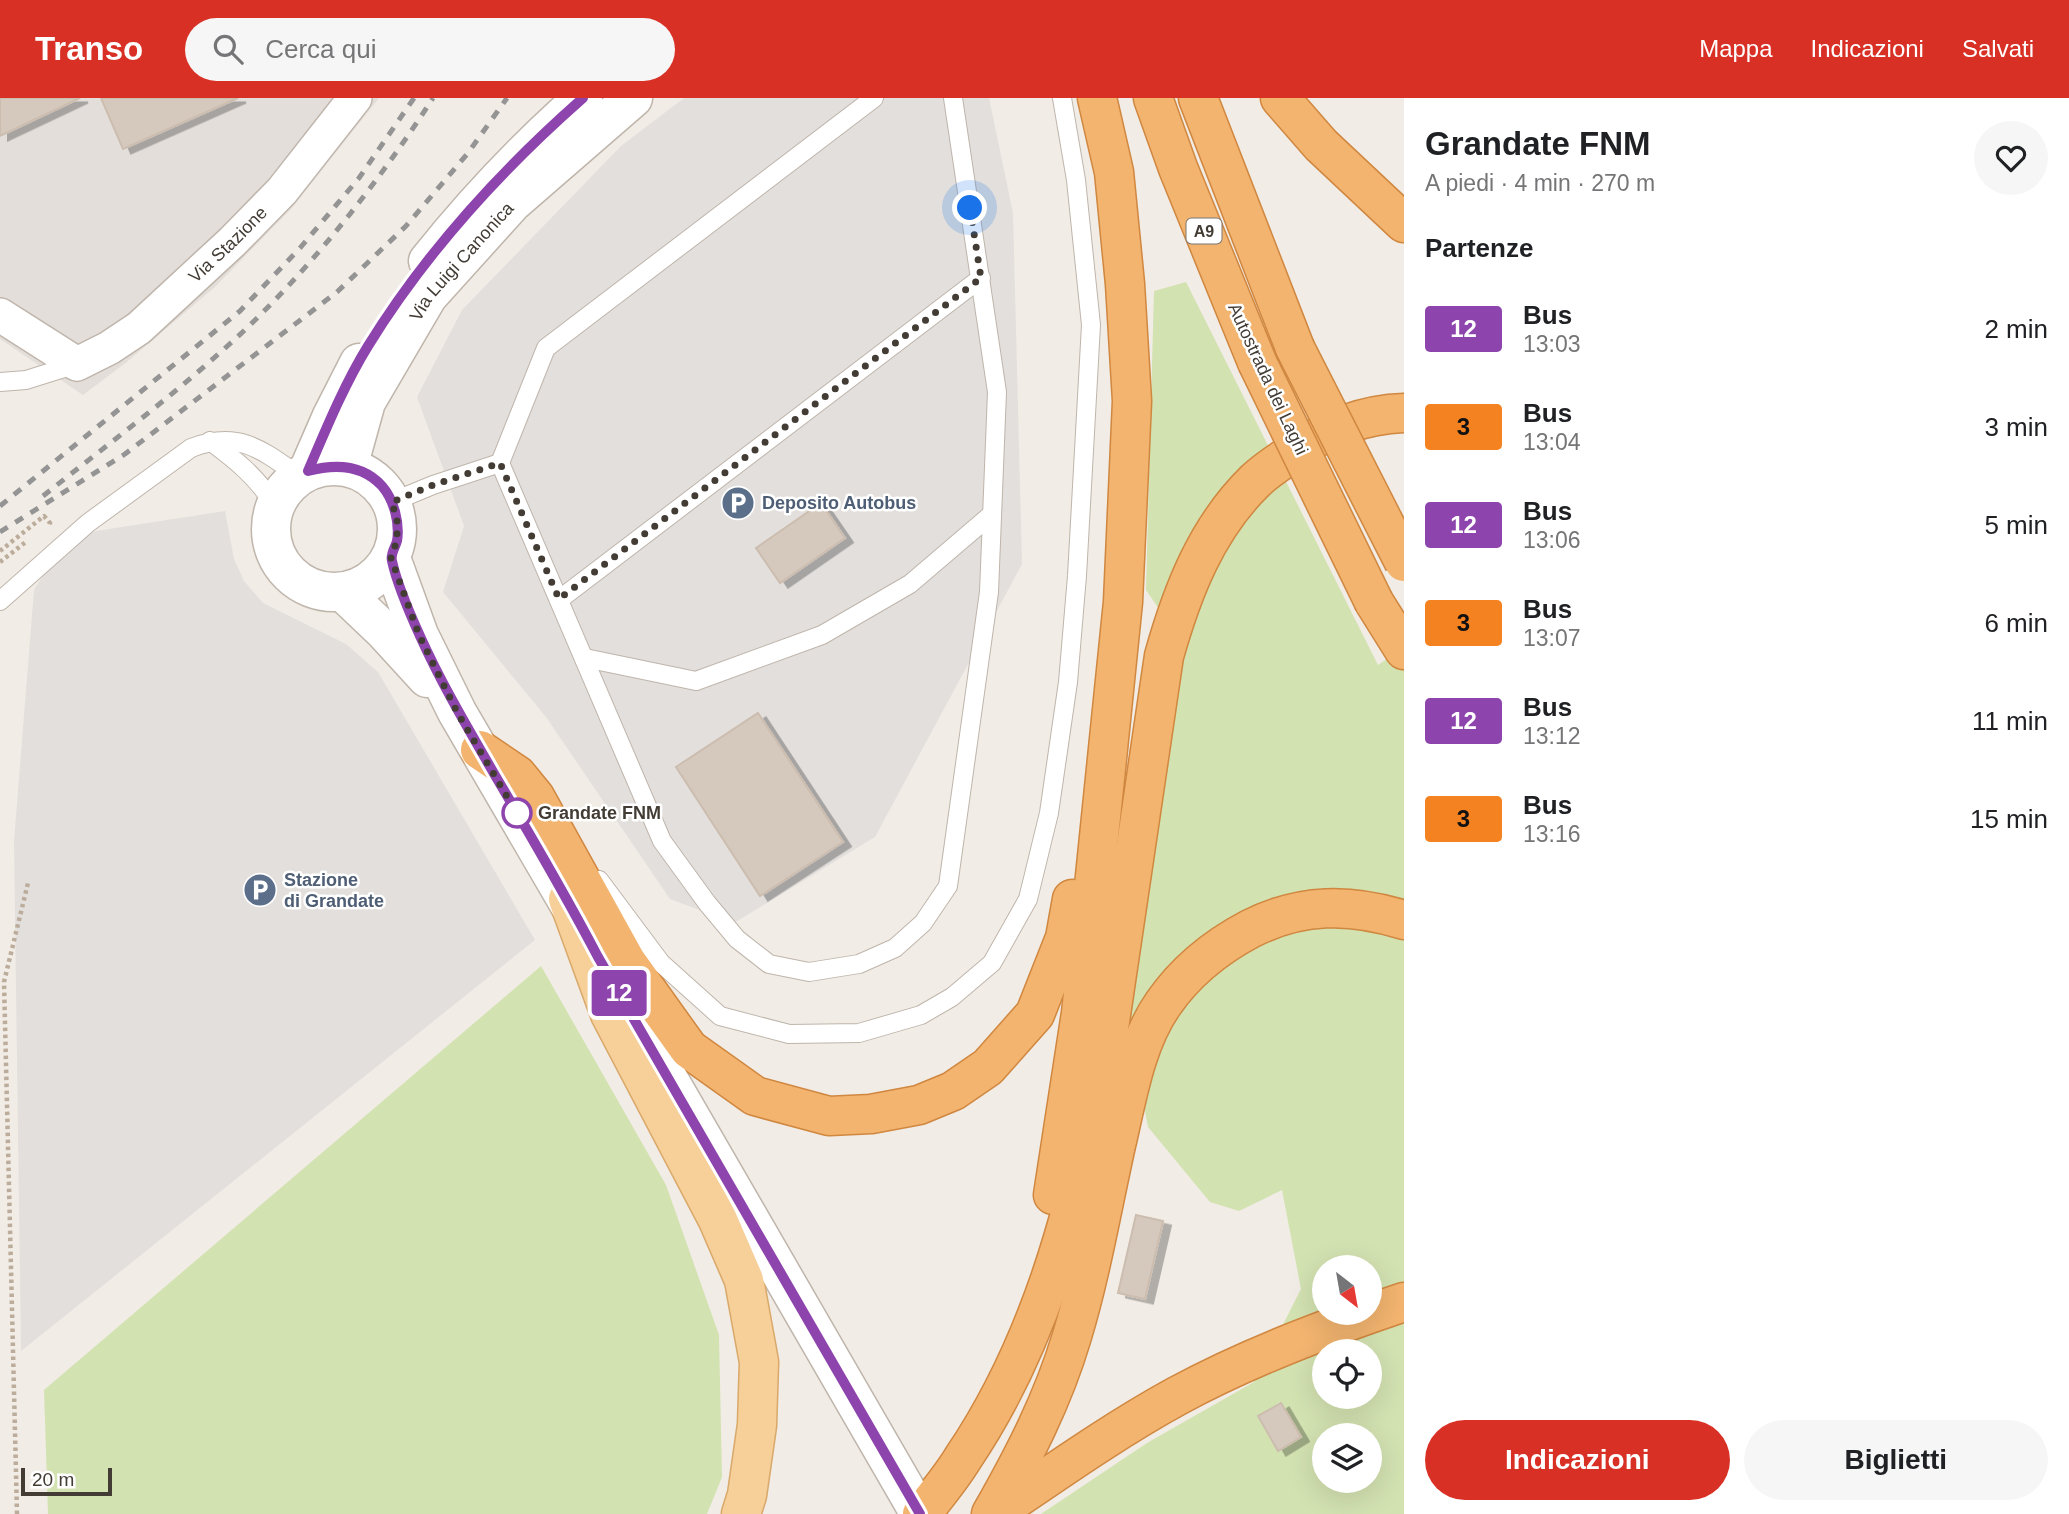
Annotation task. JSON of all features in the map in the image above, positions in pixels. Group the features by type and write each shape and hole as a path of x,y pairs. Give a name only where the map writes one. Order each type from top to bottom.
{"highway":[{"path":"1033,1325 1081,1013 1123,602 1132,401 1125,284 1114,172 1097,98"},
{"name":"Autostrada dei Laghi","path":"1153,98 1178,168 1257,362 1374,602 1404,650"},
{"name":"A9","path":"1198,98 1296,348 1404,562"},
{"path":"1280,98 1321,145 1404,223"},
{"path":"921,1514 963,1459 995,1405 1033,1325 1064,1242 1100,1089 1164,656 1176,611 1199,558 1223,517 1256,480 1310,441 1348,423 1404,413"},
{"path":"480,750 517,775 535,797 626,961 689,1049 755,1096 829,1116 871,1114 919,1104 953,1091 988,1067 1035,1014 1065,938 1081,845 1107,633 1123,602"},
{"path":"992,1514 1044,1417 1072,1336 1126,1103 1143,1043 1162,1006 1191,971 1230,940 1270,920 1301,909 1344,907 1404,920"},
{"path":"992,1514 1108,1436 1178,1395 1267,1352 1404,1302"}],"main road":[{"path":"568,899 610,1014 718,1220 744,1280 760,1362 757,1425 747,1495 741,1514"}],"street":[{"name":"Via Stazione","path":"77,364 139,328 181,290 282,191 355,98"},
{"name":"Via Luigi Canonica","path":"275,506 281,494 304,473 367,348 410,284 471,206 533,142 583,98"},
{"name":"Via Luigi Canonica","path":"348,467 366,402 428,296 512,203 633,98"},
{"path":"0,315 77,364"},
{"path":"275,506 270,535 273,549 279,562 291,576 307,587 324,592 343,592 362,586 379,574 391,558 397,540 397,521 392,502 381,486 366,474 348,467 328,466 304,473"},
{"path":"391,558 419,635 457,712 568,899 598,957 921,1514"},
{"path":"343,592 384,631 457,712"}],"lane":[{"path":"874,98 546,348 500,463 662,841 737,939 769,964 809,971 859,964 894,948 923,923 948,886 989,592 998,392 953,98"},
{"path":"535,797 661,963 720,1016 789,1034 859,1033 920,1015 952,997 992,963 1028,899 1049,813 1068,682 1075,603 1091,325 1076,180 1062,98"},
{"path":"559,599 981,278"},
{"name":"Via Stazione","path":"0,382 26,380 77,364"},
{"path":"0,601 88,523 191,448 210,441 229,440 249,444 304,473"},
{"path":"210,441 243,465 263,486 275,506"},
{"path":"392,502 500,463"},
{"path":"585,658 696,681 822,635 911,584 992,514"}],"path":[{"path":"0,551 44,516 50,523 40,531"},
{"path":"0,562 30,539"},
{"path":"17,1514 4,982 28,883"}],"shaded area":[{"path":"0,98 379,98 292,208 215,287 128,361 83,395 0,339"},
{"name":"Deposito Autobus","path":"684,98 989,98 1013,213 1022,564 875,837 734,923 670,899 546,717 443,592 464,526 417,397 462,310 621,146"},
{"name":"Stazione di Grandate","path":"225,511 234,559 244,581 263,603 346,644 378,672 535,940 21,1351 14,841 34,590 61,547 96,531"}],"green space":[{"path":"1186,282 1378,665 1404,647 1404,1514 1041,1514 1147,1443 1254,1382 1301,1289 1282,1190 1239,1211 1210,1202 1148,1127 1127,1013 1178,637 1146,590 1154,291"},
{"path":"541,966 666,1185 719,1335 722,1477 707,1514 48,1514 44,1390"}],"building":[{"path":"0,98 80,98 0,136"},
{"path":"101,98 238,98 123,149"},
{"path":"821,503 845,538 780,583 756,548"},
{"path":"758,713 843,842 760,896 676,767"},
{"path":"1136,1215 1163,1221 1145,1299 1118,1293"},
{"path":"1281,1403 1301,1437 1278,1451 1258,1416"}],"railway":[{"path":"0,506 240,311 300,248 359,178 414,98"},
{"path":"43,496 200,371 275,300 347,217 392,159 433,98"},
{"path":"0,532 125,454 337,292 406,226 468,153 507,98"}],"bus line":[{"name":"12","path":"583,98 533,142 471,206 410,284 367,348 332,416 308,471 328,466 348,467 366,474 381,486 392,502 397,521 397,540 391,558 419,635 457,712 568,899 598,957 920,1514"}],"place":[{"name":"Deposito Autobus","path":"738,503"},
{"name":"Grandate FNM","path":"517,813"},
{"name":"Stazione di Grandate","path":"260,890"}],"route":[{"path":"517,813 518,815 457,712 419,635 391,558 397,540 397,521 392,502 500,463 559,599 981,278 970,208"}]}
